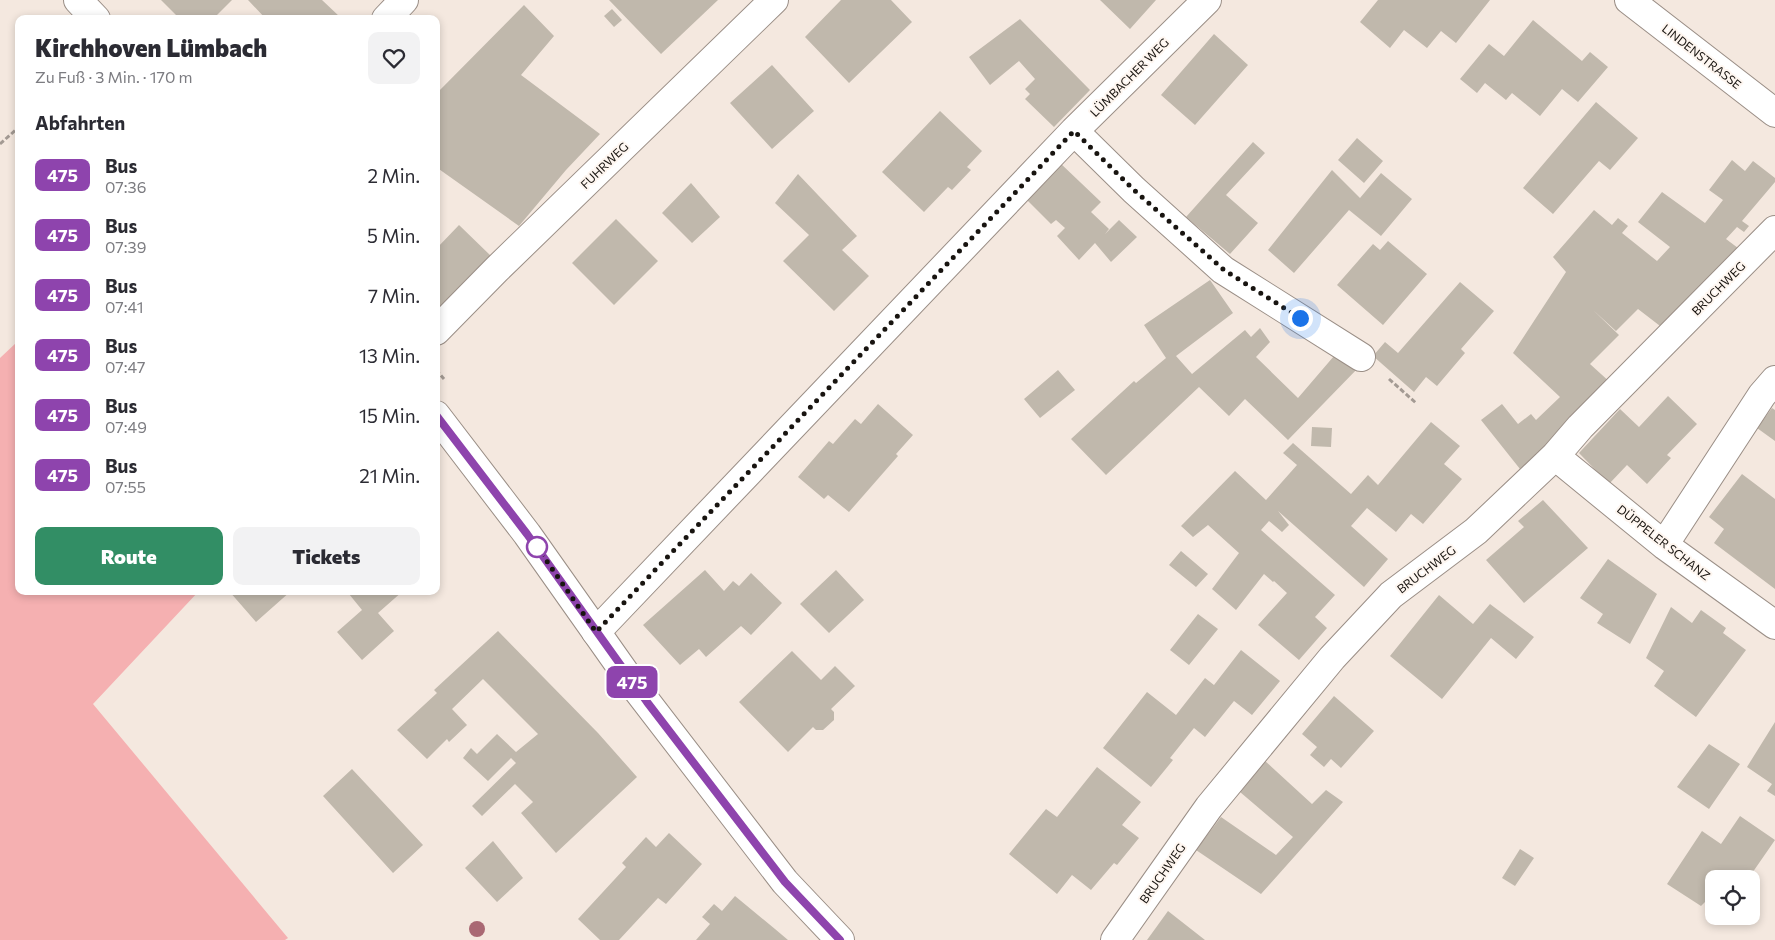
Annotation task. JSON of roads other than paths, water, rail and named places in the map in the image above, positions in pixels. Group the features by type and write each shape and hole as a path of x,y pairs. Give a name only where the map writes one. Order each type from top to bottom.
{"street":[{"path":"78,0 92,15"},
{"path":"390,15 404,0"},
{"name":"FUHRWEG","path":"440,327 497,269 774,0"},
{"name":"LÜMBACHER WEG","path":"596,632 1074,131 1207,0"},
{"name":"LINDENSTRASSE","path":"1629,0 1775,113"},
{"path":"1074,131 1134,190 1224,270 1361,357"},
{"name":"BRUCHWEG","path":"1114,940 1209,807 1332,658 1391,596 1476,531 1555,456 1580,428 1775,230"},
{"path":"1664,545 1762,395 1775,380"},
{"path":"440,420 527,534 635,687 785,882 840,940"},
{"name":"DÜPPELER SCHANZ","path":"1555,456 1664,545 1775,625"}]}
